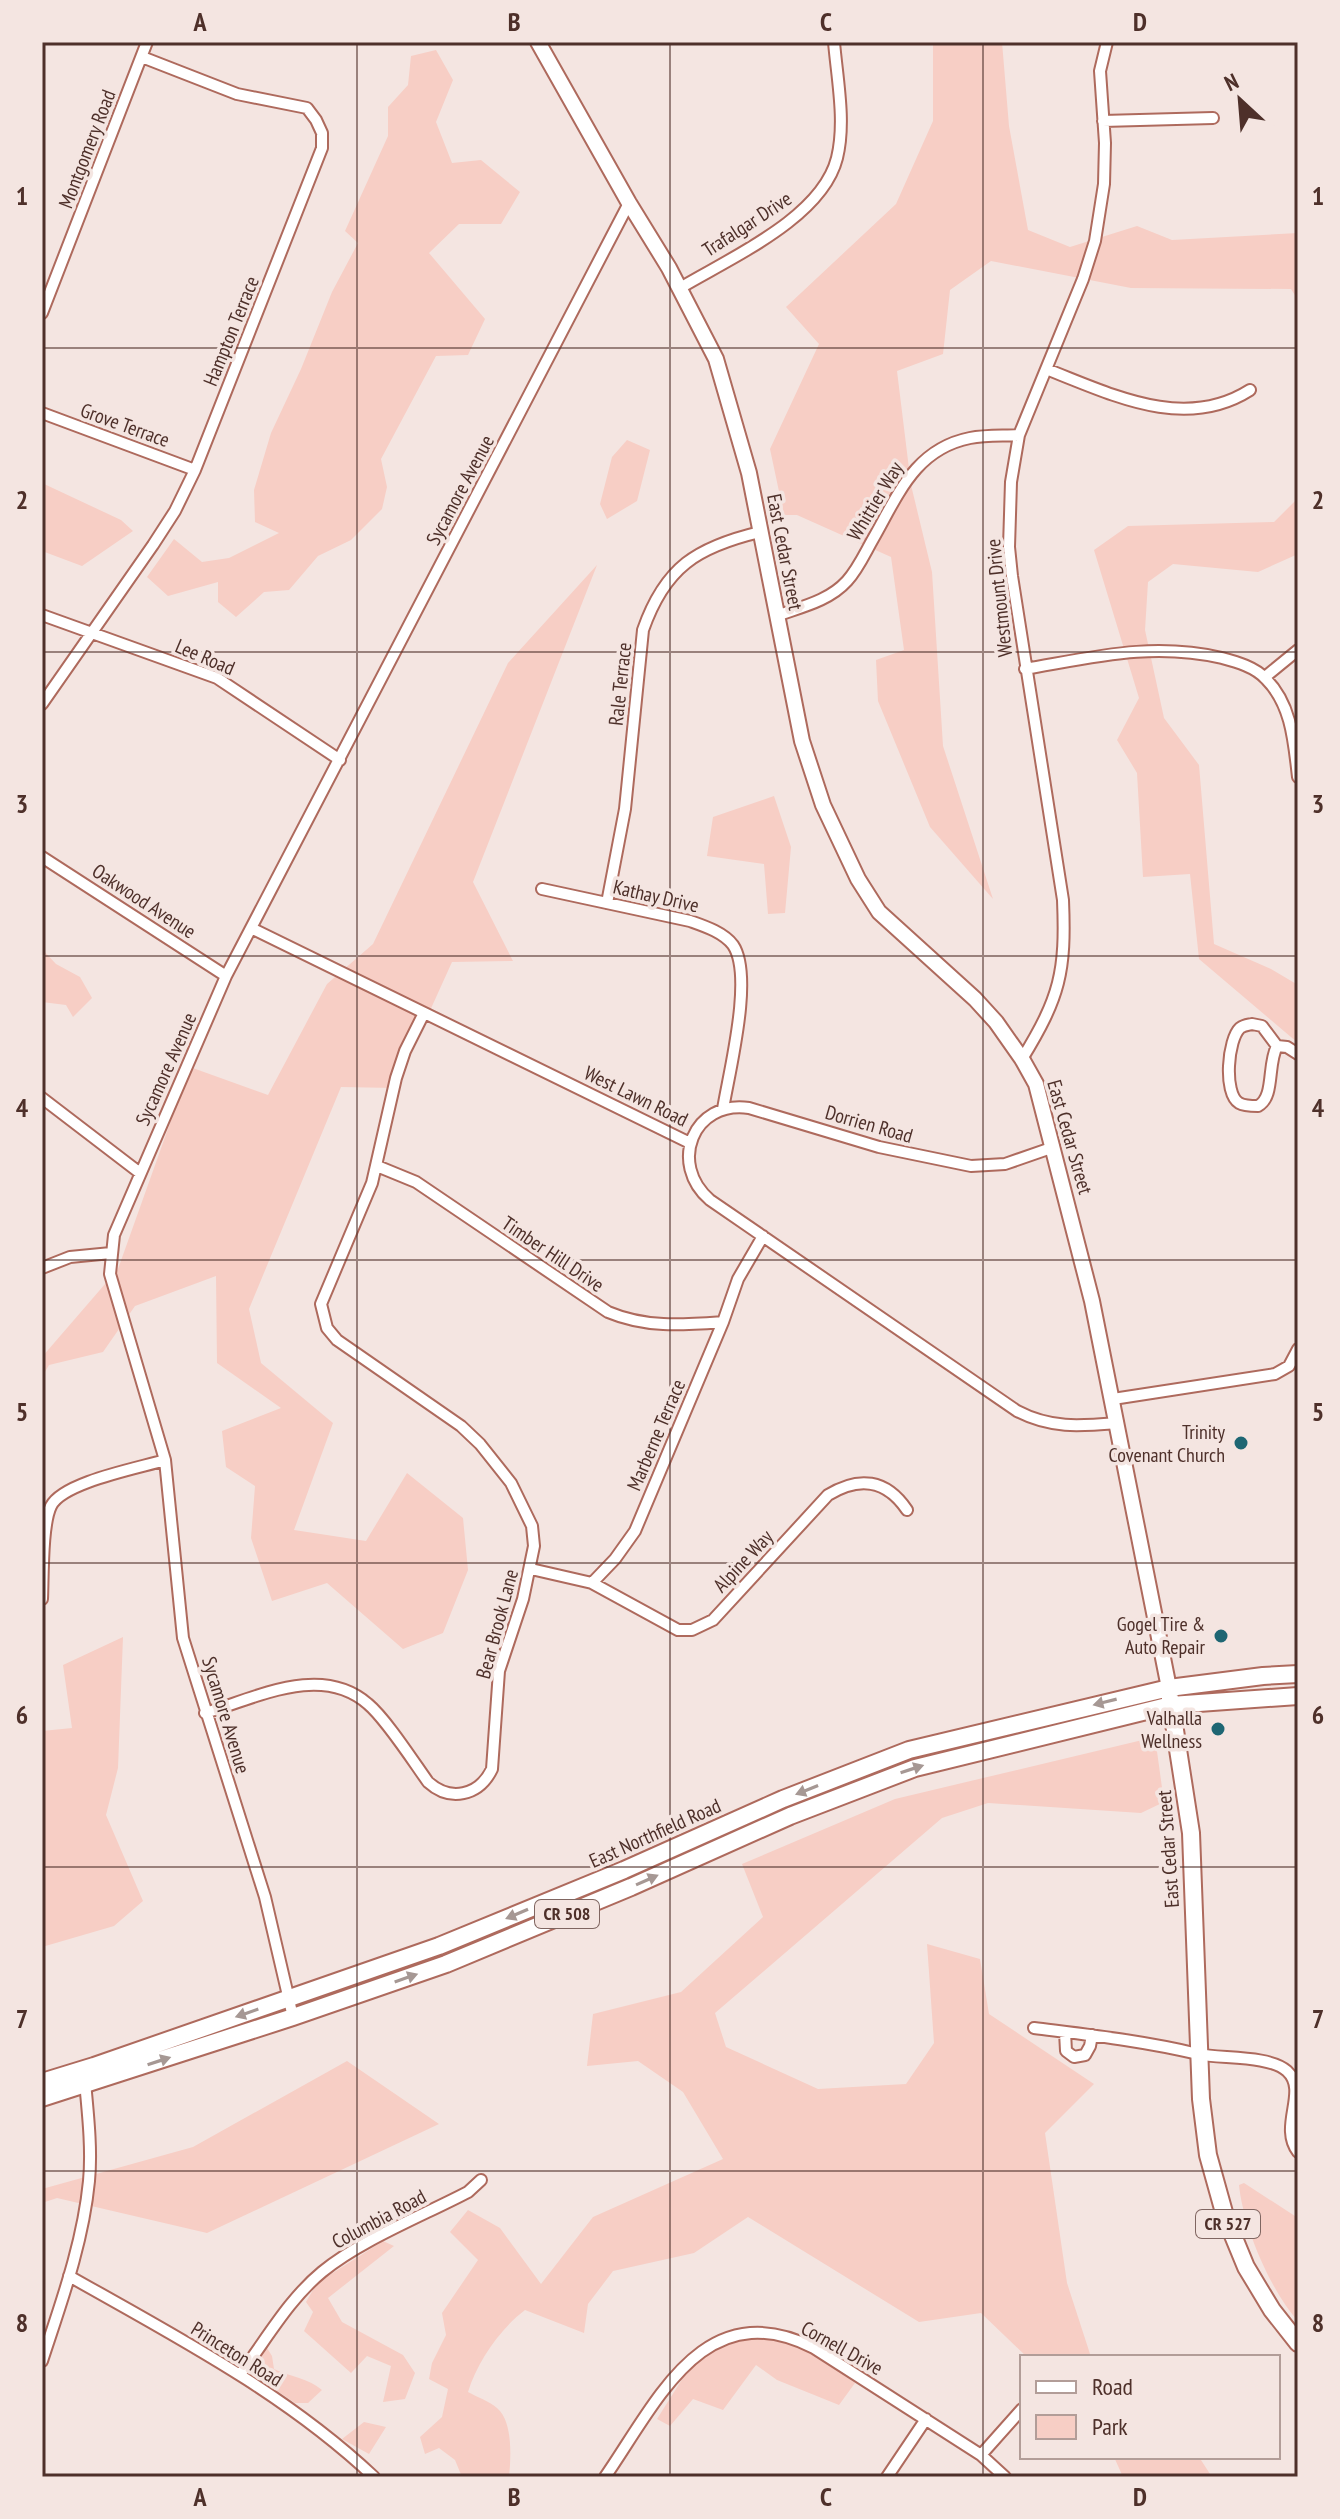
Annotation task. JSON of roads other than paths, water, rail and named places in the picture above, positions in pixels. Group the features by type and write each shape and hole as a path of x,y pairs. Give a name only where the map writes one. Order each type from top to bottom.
{"main road":[{"name":"East Cedar Street","path":"538,42 680,288 716,359 749,473 802,741 823,805 858,879 879,912 996,1022 1036,1084 1092,1301 1170,1696 1191,1833 1201,2099 1208,2155 1225,2216 1246,2267 1272,2310 1298,2343"},
{"name":"East Northfield Road","path":"42,2098 83,2077 287,1999 439,1946 909,1750 1263,1676 1298,1674"},
{"name":"East Northfield Road","path":"42,2082 83,2077 293,2017 446,1964 915,1768 1170,1696 1298,1696"},
{"path":"877,1762 884,1780"},
{"path":"731,1822 739,1840"},
{"path":"583,1887 593,1903"},
{"path":"439,1946 446,1964"}],"street":[{"name":"Montgomery Road","path":"42,313 147,42"},
{"name":"Trafalgar Drive","path":"680,288 791,221 812,203 829,179 837,159 840,138 834,42"},
{"name":"Westmount Drive","path":"1022,1059 1047,1020 1061,973 1065,941 1063,900 1025,669 1009,547 1011,482 1019,435 1083,279 1095,241 1104,184 1105,143 1100,71 1107,42"},
{"name":"Hampton Terrace","path":"42,704 160,534 195,470 319,163 322,148 322,133 307,108 237,94 142,57"},
{"path":"1103,121 1213,118"},
{"name":"Sycamore Avenue","path":"293,2017 265,1897 183,1638 165,1460 110,1274 114,1235 226,976 629,203"},
{"path":"1046,369 1113,395 1161,408 1205,409 1230,403 1250,390"},
{"name":"Grove Terrace","path":"42,413 195,470"},
{"name":"Whittier Way","path":"776,616 821,599 847,581 904,484 917,465 932,452 972,437 1019,435"},
{"name":"Rale Terrace","path":"607,903 625,809 643,630 652,606 661,589 689,559 722,542 760,532"},
{"name":"Lee Road","path":"42,615 217,678 340,760"},
{"path":"1025,669 1156,649 1195,652 1238,662 1265,677 1275,691 1293,727 1298,777"},
{"path":"1265,677 1298,650"},
{"name":"Oakwood Avenue","path":"42,857 226,976"},
{"name":"Kathay Drive","path":"542,889 690,921 709,928 732,943 739,958 741,1000 723,1109"},
{"name":"West Lawn Road","path":"253,929 690,1143 691,1175 702,1193 1017,1411 1036,1421 1072,1427 1118,1423"},
{"name":"Bear Brook Lane","path":"205,1713 298,1685 327,1685 340,1688 369,1704 434,1787 448,1794 471,1792 484,1782 492,1769 499,1671 531,1569 534,1546 532,1526 517,1494 496,1462 461,1426 337,1340 323,1320 321,1304 360,1216 377,1166 396,1078 405,1051 424,1013"},
{"path":"1277,1046 1271,1057 1265,1102 1258,1106 1238,1103 1227,1081 1239,1029 1252,1024 1262,1026 1277,1046 1287,1047 1298,1054"},
{"path":"42,1098 140,1173"},
{"name":"Dorrien Road","path":"723,1109 749,1108 879,1147 971,1166 1005,1164 1054,1147"},
{"path":"690,1143 700,1124 723,1109"},
{"name":"Timber Hill Drive","path":"377,1166 416,1182 608,1312 650,1325 723,1322"},
{"name":"Marberne Terrace","path":"592,1583 615,1559 635,1531 738,1279 763,1236"},
{"path":"42,1268 70,1257 111,1253"},
{"path":"1113,1399 1275,1374 1289,1366 1298,1349"},
{"path":"42,1599 47,1520 58,1496 90,1482 165,1460"},
{"name":"Alpine Way","path":"592,1583 678,1630 692,1630 713,1620 828,1495 840,1487 869,1483 883,1487 898,1496 907,1510"},
{"path":"531,1569 592,1583"},
{"path":"1034,2028 1261,2061 1286,2069 1294,2082 1295,2096 1289,2130 1298,2152"},
{"path":"1065,2032 1066,2051 1074,2057 1085,2055 1092,2035"},
{"path":"42,2361 69,2276 89,2178 83,2077"},
{"name":"Columbia Road","path":"241,2373 303,2290 322,2272 349,2254 468,2192 481,2180"},
{"name":"Princeton Road","path":"69,2276 241,2373 341,2445 374,2477"},
{"name":"Cornell Drive","path":"605,2477 679,2371 704,2349 734,2336 767,2333 800,2341 981,2455 1005,2477"},
{"path":"981,2455 1020,2411"},
{"path":"887,2477 926,2419"}],"place":[{"name":"Trinity Covenant Church","path":"1241,1443"},
{"name":"Gogel Tire & Auto Repair","path":"1221,1636"},
{"name":"Valhalla Wellness","path":"1218,1729"}]}
